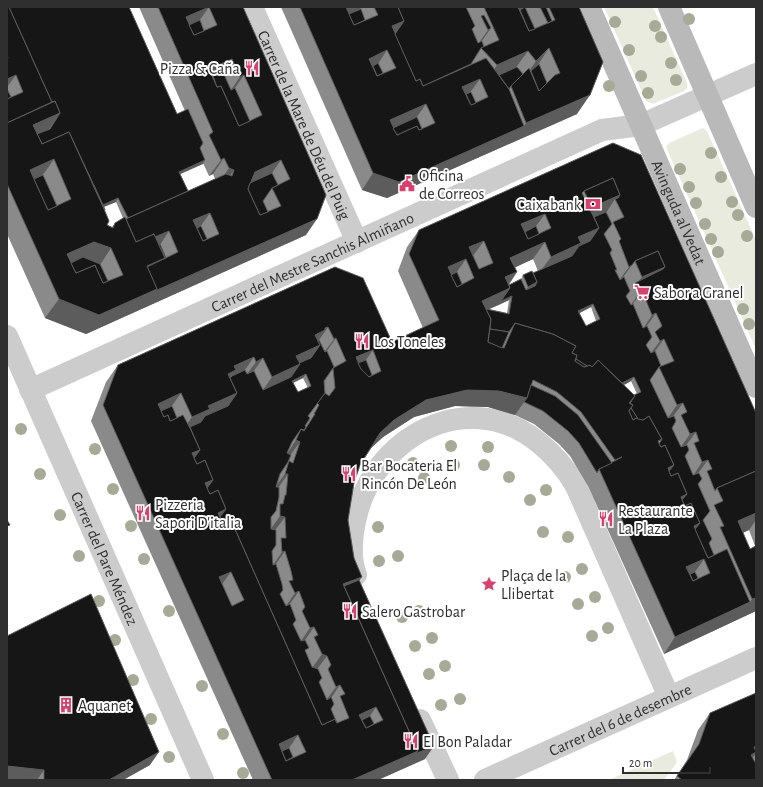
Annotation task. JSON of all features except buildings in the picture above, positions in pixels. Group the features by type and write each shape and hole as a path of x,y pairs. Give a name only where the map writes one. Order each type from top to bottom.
{"street":[{"name":"Carrer de la Mare de Déu del Puig","path":"252,7 357,242"},
{"name":"Avinguda al Vedat","path":"589,7 756,387"},
{"path":"669,7 756,208"},
{"path":"641,125 756,74"},
{"name":"Carrer del Mestre Sanchis Almiñano","path":"30,390 602,130 641,125"},
{"name":"Carrer del Pare Méndez","path":"7,336 203,780"},
{"path":"362,591 352,563 353,526 362,494 384,460 411,436 436,424 461,419 481,419 510,425 532,438 565,467 576,486 669,697"},
{"name":"Carrer del 6 de desembre","path":"485,780 756,658"},
{"path":"410,699 448,780"}],"shaded area":[{"path":"604,7 653,7 687,83 687,88 684,91 653,104 646,101"},
{"path":"703,128 707,131 756,240 756,349 666,147 669,143"},
{"path":"673,751 677,762 664,780 609,780"}],"place":[{"name":"Pizza & Caña","path":"252,68"},
{"name":"Oficina de Correos","path":"407,184"},
{"name":"Caixabank","path":"593,204"},
{"name":"Sabor a Granel","path":"642,292"},
{"name":"Los Toneles","path":"362,341"},
{"name":"Bar Bocateria El Rincón De León","path":"349,474"},
{"name":"Pizzeria Sapori D'italia","path":"143,513"},
{"name":"Restaurante La Plaza","path":"606,519"},
{"name":"Plaça de la Llibertat","path":"489,584"},
{"name":"Salero Gastrobar","path":"350,611"},
{"name":"Aquanet","path":"66,705"},
{"name":"El Bon Paladar","path":"411,741"}]}
